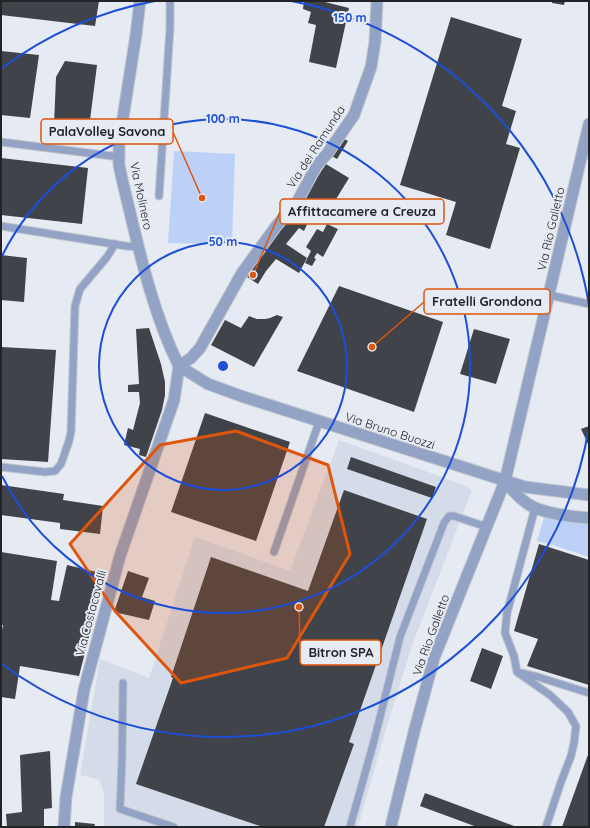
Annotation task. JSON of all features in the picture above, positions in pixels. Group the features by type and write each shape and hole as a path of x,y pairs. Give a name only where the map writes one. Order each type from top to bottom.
{"street":[{"name":"Via Molinero","path":"140,1 119,143 119,165 146,274 162,327 172,353 179,366"},
{"name":"Via dei Ramunda","path":"179,366 191,358 200,348 242,273 277,225 297,202 317,165 327,154 354,115 371,67 375,42 376,1"},
{"name":"Via Rio Galletto","path":"391,825 434,658 505,481 589,124"},
{"name":"Via Costacavalli","path":"64,827 66,797 86,682 120,556 174,400 179,366"},
{"name":"Via Bruno Buozzi","path":"179,366 208,384 221,389 505,481"},
{"path":"505,481 525,487 589,495"},
{"path":"505,481 517,496 535,508 561,515 589,518"}],"lane":[{"path":"159,196 170,28 170,1"},
{"path":"1,142 120,157"},
{"path":"1,226 139,247"},
{"path":"1,467 45,472 56,471 61,464 71,432 75,306 80,289 107,257 115,244"},
{"path":"548,295 589,304"},
{"path":"274,552 319,422"},
{"path":"535,508 508,613 505,634 514,656 517,672 550,695 568,712 576,726 571,756 546,827"},
{"path":"350,827 374,741 400,637 444,523 449,516 454,516 487,527"},
{"path":"517,672 589,693"},
{"path":"123,683 120,809 174,827"}],"highlighted area":[{"path":"236,431 328,465 350,554 287,658 181,683 115,611 70,544 160,445"}],"shaded area":[{"path":"174,151 235,154 232,244 168,243"},
{"path":"339,440 464,485 472,490 413,643 386,729 358,827 104,827 104,795 100,780 80,775 100,659 149,678 195,537 290,571"},
{"path":"545,514 589,522 589,557 537,541"}],"building":[{"path":"1,1 99,1 95,26 1,15"},
{"path":"304,1 321,1 349,8 336,68 309,62 316,25 308,23 311,12 303,9"},
{"path":"552,1 565,1 564,5 552,3"},
{"path":"451,17 522,39 502,106 516,111 506,144 520,148 490,249 446,235 456,202 400,185"},
{"path":"1,51 39,55 30,118 1,115"},
{"path":"65,61 97,65 89,128 54,125 56,77"},
{"path":"341,137 348,141 337,159 330,155"},
{"path":"1,158 88,168 82,224 1,215"},
{"path":"326,164 349,178 330,209 315,201 308,210 299,205"},
{"path":"292,212 310,218 304,231 299,228 286,244 307,258 299,273 276,259 258,284 244,275"},
{"path":"327,224 338,229 323,257 317,253 314,258 316,259 312,266 305,263 311,251 306,247 317,229 323,232"},
{"path":"1,255 27,258 24,302 1,300"},
{"path":"339,286 443,322 414,412 297,371"},
{"path":"277,315 283,317 254,367 211,345 225,320 241,328 249,316 257,319 265,319"},
{"path":"149,328 161,364 165,382 165,395 162,410 146,457 139,455 140,449 124,445 128,428 133,430 140,403 139,392 128,392 128,385 139,384 136,329"},
{"path":"474,329 510,339 496,384 460,374"},
{"path":"1,347 56,350 48,462 1,459"},
{"path":"205,413 290,442 256,541 171,512"},
{"path":"589,426 589,446 581,429"},
{"path":"351,457 436,487 432,498 347,469"},
{"path":"1,485 64,494 63,500 103,506 100,534 60,529 60,523 1,515"},
{"path":"344,490 427,519 349,742 354,744 324,827 263,827 136,784 173,678 171,677 211,557 308,591"},
{"path":"539,544 589,560 589,685 527,666 538,639 514,631"},
{"path":"1,552 57,561 51,600 59,601 67,565 105,574 79,676 20,666 15,699 1,697 1,635 3,625 1,625"},
{"path":"128,571 149,578 142,597 155,601 149,620 114,612"},
{"path":"482,648 503,656 491,689 470,681"},
{"path":"50,751 52,808 44,809 44,827 7,827 6,814 22,812 20,755"},
{"path":"589,752 589,827 562,827"},
{"path":"425,793 517,827 477,827 420,806"},
{"path":"75,822 95,824 94,827 75,827"}],"place":[{"name":"PalaVolley Savona","path":"202,198"},
{"name":"Affittacamere a Creuza","path":"253,275"},
{"name":"Fratelli Grondona","path":"372,347"},
{"name":"Bitron SPA","path":"299,607"}]}
